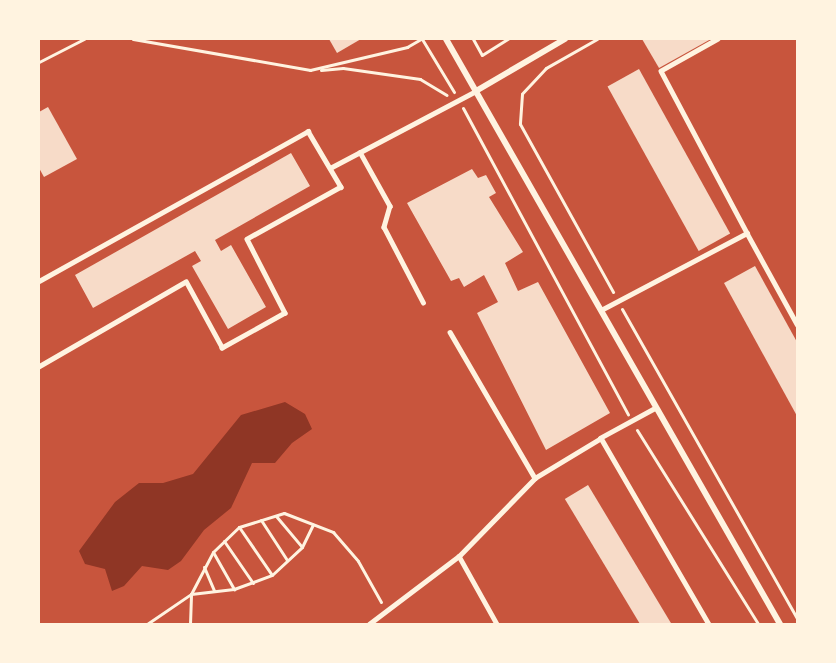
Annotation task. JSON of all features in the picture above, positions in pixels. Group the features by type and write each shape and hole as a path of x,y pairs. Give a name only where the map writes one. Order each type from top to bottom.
{"street":[{"path":"446,39 780,624"},
{"path":"476,91 565,39"}],"lane":[{"path":"718,39 661,71 797,324"},
{"path":"330,168 476,91"},
{"path":"39,281 308,130 341,187 247,239 285,313 222,348 186,282 39,367"},
{"path":"360,152 390,206 384,227 423,302"},
{"path":"601,309 747,233"},
{"path":"450,332 535,478"},
{"path":"369,624 459,556 535,478 656,408"},
{"path":"601,438 709,624"},
{"path":"459,556 497,624"}],"path":[{"path":"39,62 84,39"},
{"path":"133,39 310,70 343,68 420,79 459,100"},
{"path":"310,70 407,47 422,39 459,100 632,421 758,624"},
{"path":"473,39 482,55 508,39"},
{"path":"597,39 546,68 522,94 520,124 797,618"},
{"path":"190,624 190,594 213,552 239,527 284,513 333,532 358,561 386,611"},
{"path":"275,516 302,547"},
{"path":"261,520 288,560"},
{"path":"147,624 190,594 234,589 272,575 302,547 313,524"},
{"path":"239,527 272,575"},
{"path":"224,541 253,583"},
{"path":"213,552 234,589"},
{"path":"204,567 214,591"}],"shaded area":[{"path":"285,402 305,414 312,429 292,443 275,463 252,463 231,508 204,530 181,561 168,570 142,566 124,586 112,591 105,569 85,564 79,551 115,502 139,483 163,483 193,474 241,415"}],"building":[{"path":"329,39 361,39 337,53"},
{"path":"642,39 711,39 659,68"},
{"path":"639,69 730,233 699,251 608,86"},
{"path":"48,107 77,159 44,177 39,168 39,112"},
{"path":"291,153 310,186 215,240 221,251 231,245 266,307 228,329 192,266 201,261 195,251 93,308 75,275"},
{"path":"472,169 478,178 486,175 496,193 489,197 523,252 505,263 518,291 538,282 610,413 546,450 477,313 498,302 484,275 464,287 459,278 451,281 407,203"},
{"path":"755,266 797,342 797,416 724,283"},
{"path":"588,485 671,623 640,624 565,499"}]}
